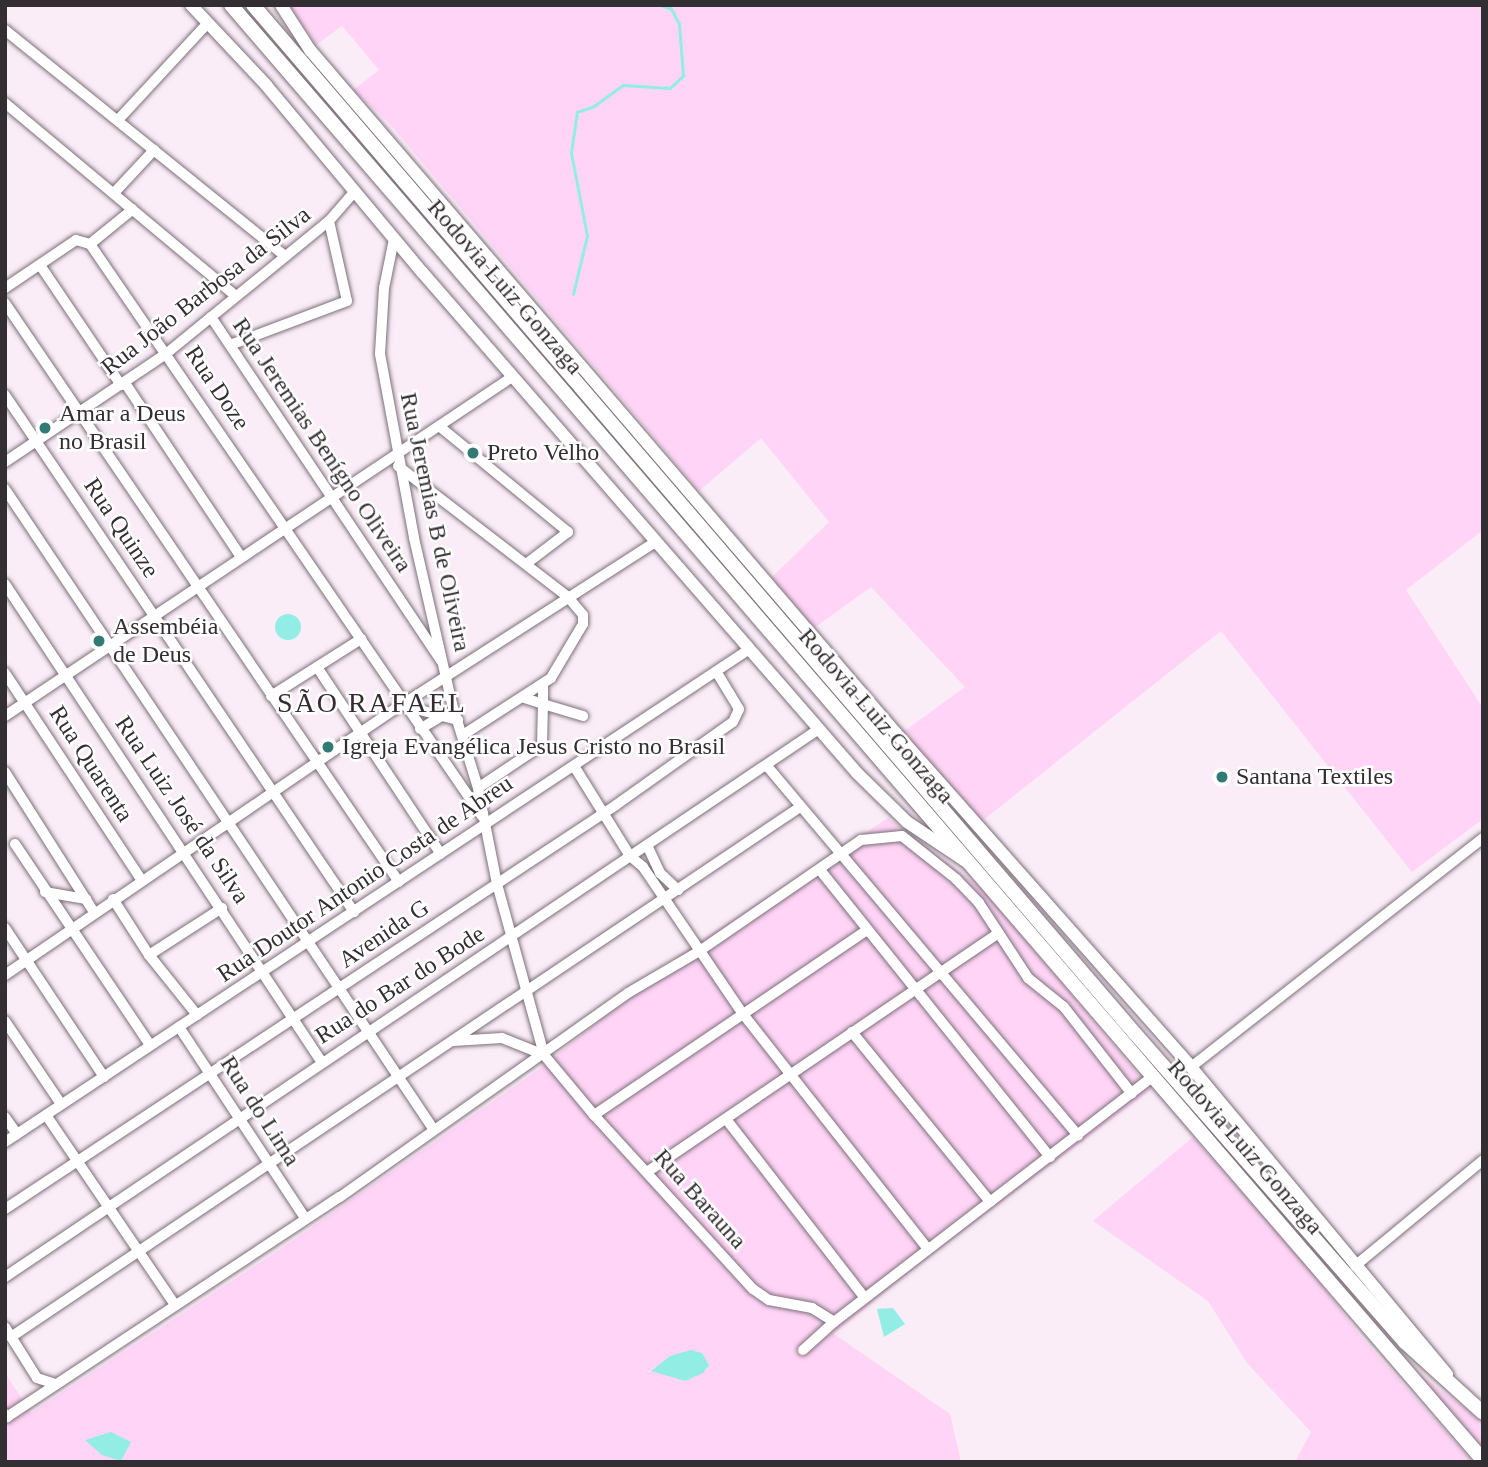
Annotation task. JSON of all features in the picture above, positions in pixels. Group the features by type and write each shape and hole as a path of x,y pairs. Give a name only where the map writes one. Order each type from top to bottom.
{"highway":[{"name":"Rodovia Luiz Gonzaga","path":"231,5 976,867 1483,1460"},
{"name":"Rodovia Luiz Gonzaga","path":"253,5 1124,1021 1405,1342 1462,1397 1483,1413"}],"main road":[{"path":"182,5 203,20"},
{"path":"191,5 266,85 512,377 748,650 889,806 949,853 976,867"},
{"path":"281,5 310,50 895,732 1191,1066 1355,1266 1423,1343 1462,1397"}],"street":[{"path":"118,120 203,20"},
{"path":"5,30 285,256"},
{"path":"5,103 236,296"},
{"path":"114,192 154,150"},
{"name":"Rua João Barbosa da Silva","path":"5,462 167,353 330,221 355,191"},
{"path":"5,288 76,240 88,242 133,209"},
{"path":"230,345 347,300 330,221"},
{"name":"Rua Jeremias B de Oliveira","path":"394,239 379,346 397,460 458,720 478,788 497,884 544,1055"},
{"name":"Rua Doze","path":"88,242 167,353 485,821"},
{"path":"40,265 242,557"},
{"path":"5,303 398,882"},
{"name":"Rua Jeremias Benígno Oliveira","path":"211,317 446,670"},
{"path":"5,716 108,644 331,497 397,460 439,426 512,377"},
{"name":"Rua Quinze","path":"5,395 354,912"},
{"path":"439,426 568,531 526,564"},
{"path":"397,460 568,597 584,620 561,666 543,684 463,734"},
{"path":"5,489 434,1130"},
{"path":"5,975 141,880 231,823 404,705 446,670 655,542"},
{"name":"Rua Luiz José da Silva","path":"5,584 186,852 321,1061"},
{"path":"271,696 361,639"},
{"name":"Rua Doutor Antonio Costa de Abreu","path":"5,1142 310,943 485,821 748,650"},
{"path":"317,667 441,854"},
{"name":"Avenida G","path":"5,1209 603,813 737,718 739,709 716,671"},
{"name":"Rua Quarenta","path":"5,673 141,880"},
{"path":"478,788 542,745 543,684"},
{"path":"522,697 583,716"},
{"path":"404,705 458,720"},
{"path":"420,729 442,716"},
{"name":"Rua do Bar do Bode","path":"5,1277 110,1209 321,1061 513,937 819,729"},
{"path":"574,765 630,856 665,898 698,952 743,1014 928,1249"},
{"path":"767,766 1078,1135"},
{"path":"5,772 94,912"},
{"path":"56,1384 42,1383 8,1332 139,1253 271,1166 527,989 800,807"},
{"path":"5,1414 7,1418 544,1055 628,993 698,952 861,840 890,833 902,836 956,879 999,933 1028,978 1065,1007 1132,1094"},
{"path":"1191,1066 1483,838"},
{"path":"15,844 150,1045"},
{"path":"647,845 660,873 678,890"},
{"path":"820,870 1050,1157"},
{"path":"45,892 86,899"},
{"path":"113,899 149,955 197,1016"},
{"path":"149,955 222,908"},
{"path":"5,928 104,1077"},
{"path":"594,1115 867,930"},
{"path":"647,1172 999,933"},
{"path":"5,1021 61,1104"},
{"name":"Rua do Lima","path":"179,1027 305,1218"},
{"path":"852,1032 990,1202"},
{"path":"453,1041 502,1038 544,1055"},
{"name":"Rua Barauna","path":"544,1055 594,1115 753,1289 769,1300 812,1307 834,1322"},
{"path":"803,1350 864,1297 1154,1076"},
{"path":"46,1115 175,1305"},
{"path":"5,1117 17,1134"},
{"path":"726,1119 864,1297"},
{"path":"1355,1266 1483,1160"}],"shaded area":[{"path":"289,5 1483,5 1483,530 1406,590 1483,708 1483,819 1412,872 1221,631 982,821 903,732 965,687 871,587 814,628 771,578 829,522 761,438 699,491 389,123 353,90 379,70 342,26 316,45"},
{"path":"288,614 297,618 301,627 297,636 288,640 279,636 275,627 279,618"},
{"path":"888,818 984,890 1151,1090 917,1266 834,1334 950,1414 961,1462 5,1462 5,1373 31,1413 279,1250 538,1070 686,950"},
{"path":"1193,1137 1310,1270 1363,1339 1473,1462 1295,1462 1311,1432 1247,1363 1208,1301 1093,1221"},
{"path":"893,1308 905,1324 884,1337 877,1309"},
{"path":"691,1350 702,1353 709,1365 703,1373 685,1381 651,1371 670,1356"},
{"path":"1411,1368 1483,1421 1483,1448"},
{"path":"111,1432 131,1442 121,1461 102,1455 85,1440"}],"waterway":[{"path":"573,294 587,236 571,153 577,112 594,106 623,85 670,88 683,76 679,24 671,9 659,5"}],"place":[{"name":"Amar a Deus no Brasil","path":"45,428"},
{"name":"Preto Velho","path":"473,453"},
{"name":"Assembéia de Deus","path":"99,641"},
{"name":"Igreja Evangélica Jesus Cristo no Brasil","path":"328,747"},
{"name":"Santana Textiles","path":"1222,777"}],"district":[{"name":"SÃO RAFAEL","path":"372,703"}]}
